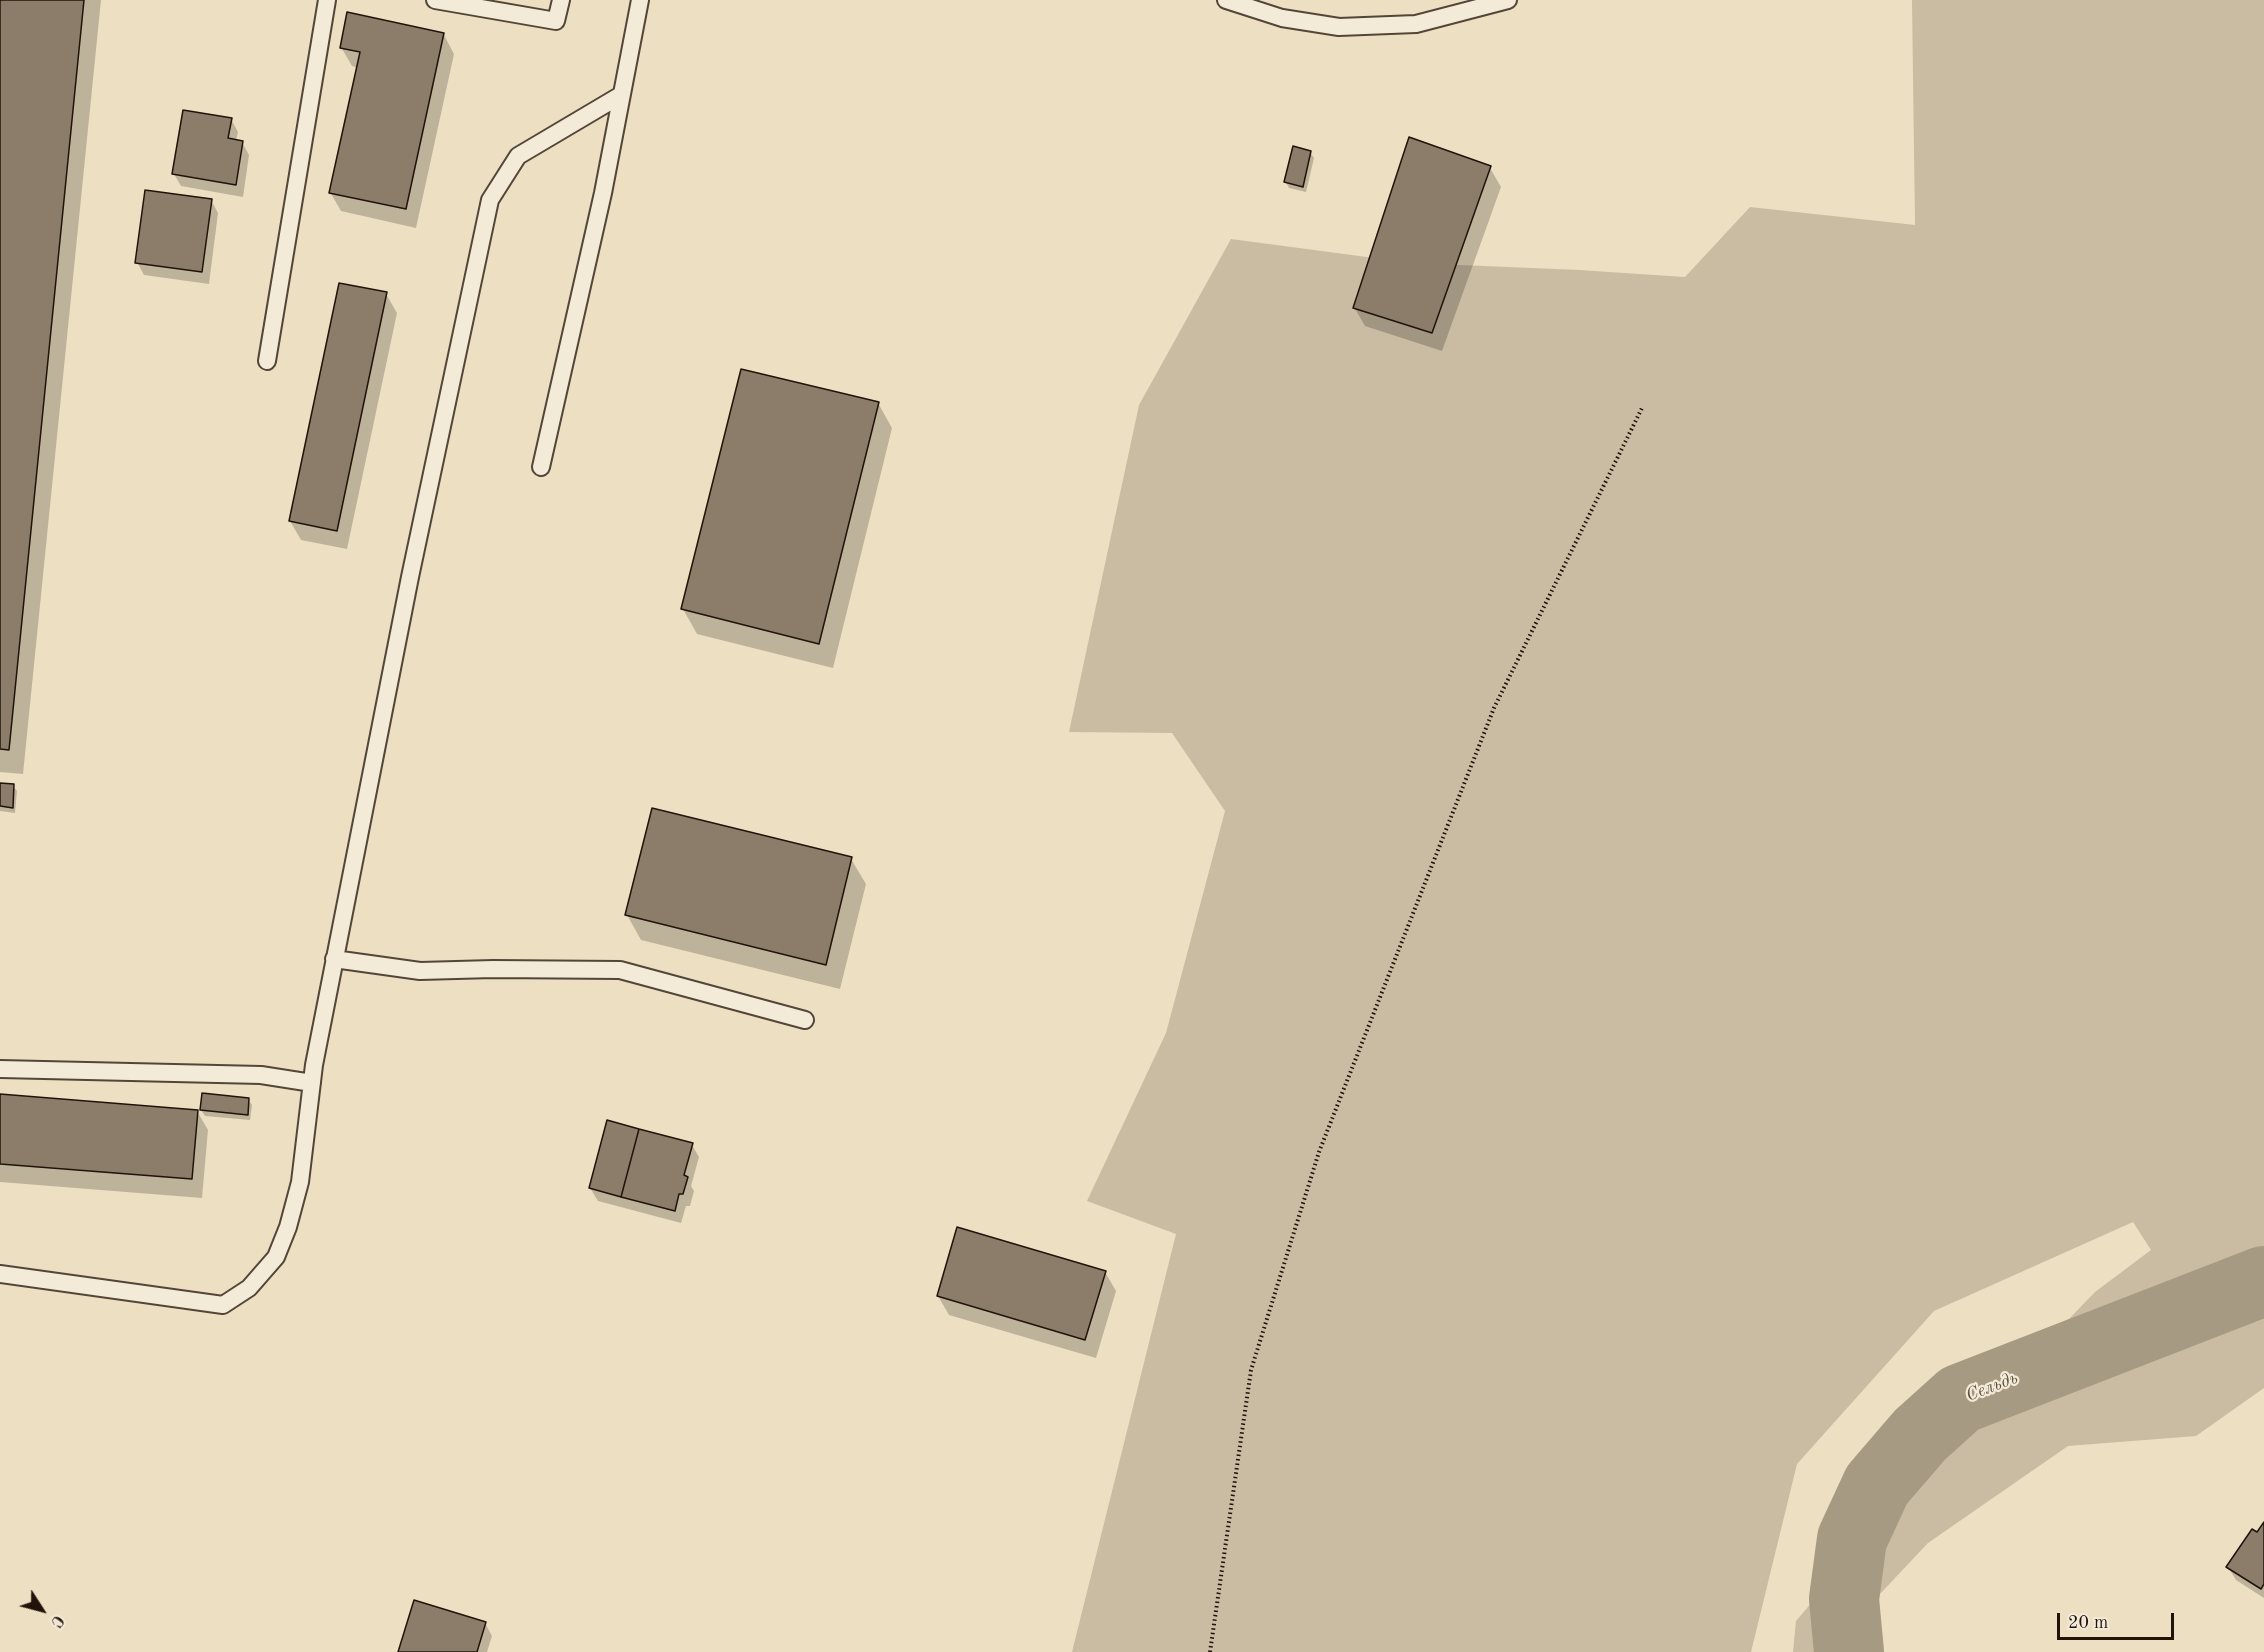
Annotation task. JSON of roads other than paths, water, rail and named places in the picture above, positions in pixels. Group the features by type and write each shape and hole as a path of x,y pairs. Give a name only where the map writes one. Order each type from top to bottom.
{"lane":[{"path":"267,361 327,0"},
{"path":"435,0 556,21 561,0"},
{"path":"541,467 603,193 640,0"},
{"path":"1226,0 1282,18 1339,27 1416,24 1508,0"},
{"path":"0,1274 224,1305 249,1288 276,1257 288,1227 300,1182 312,1083 334,959 410,576 490,200 518,156 621,95"},
{"path":"334,959 420,970 620,970 805,1020"},
{"path":"0,1069 261,1075 312,1083"}],"waterway":[{"name":"Сельдь","path":"1849,1652 1844,1599 1852,1539 1877,1485 1920,1435 1960,1399 2264,1281"}]}
